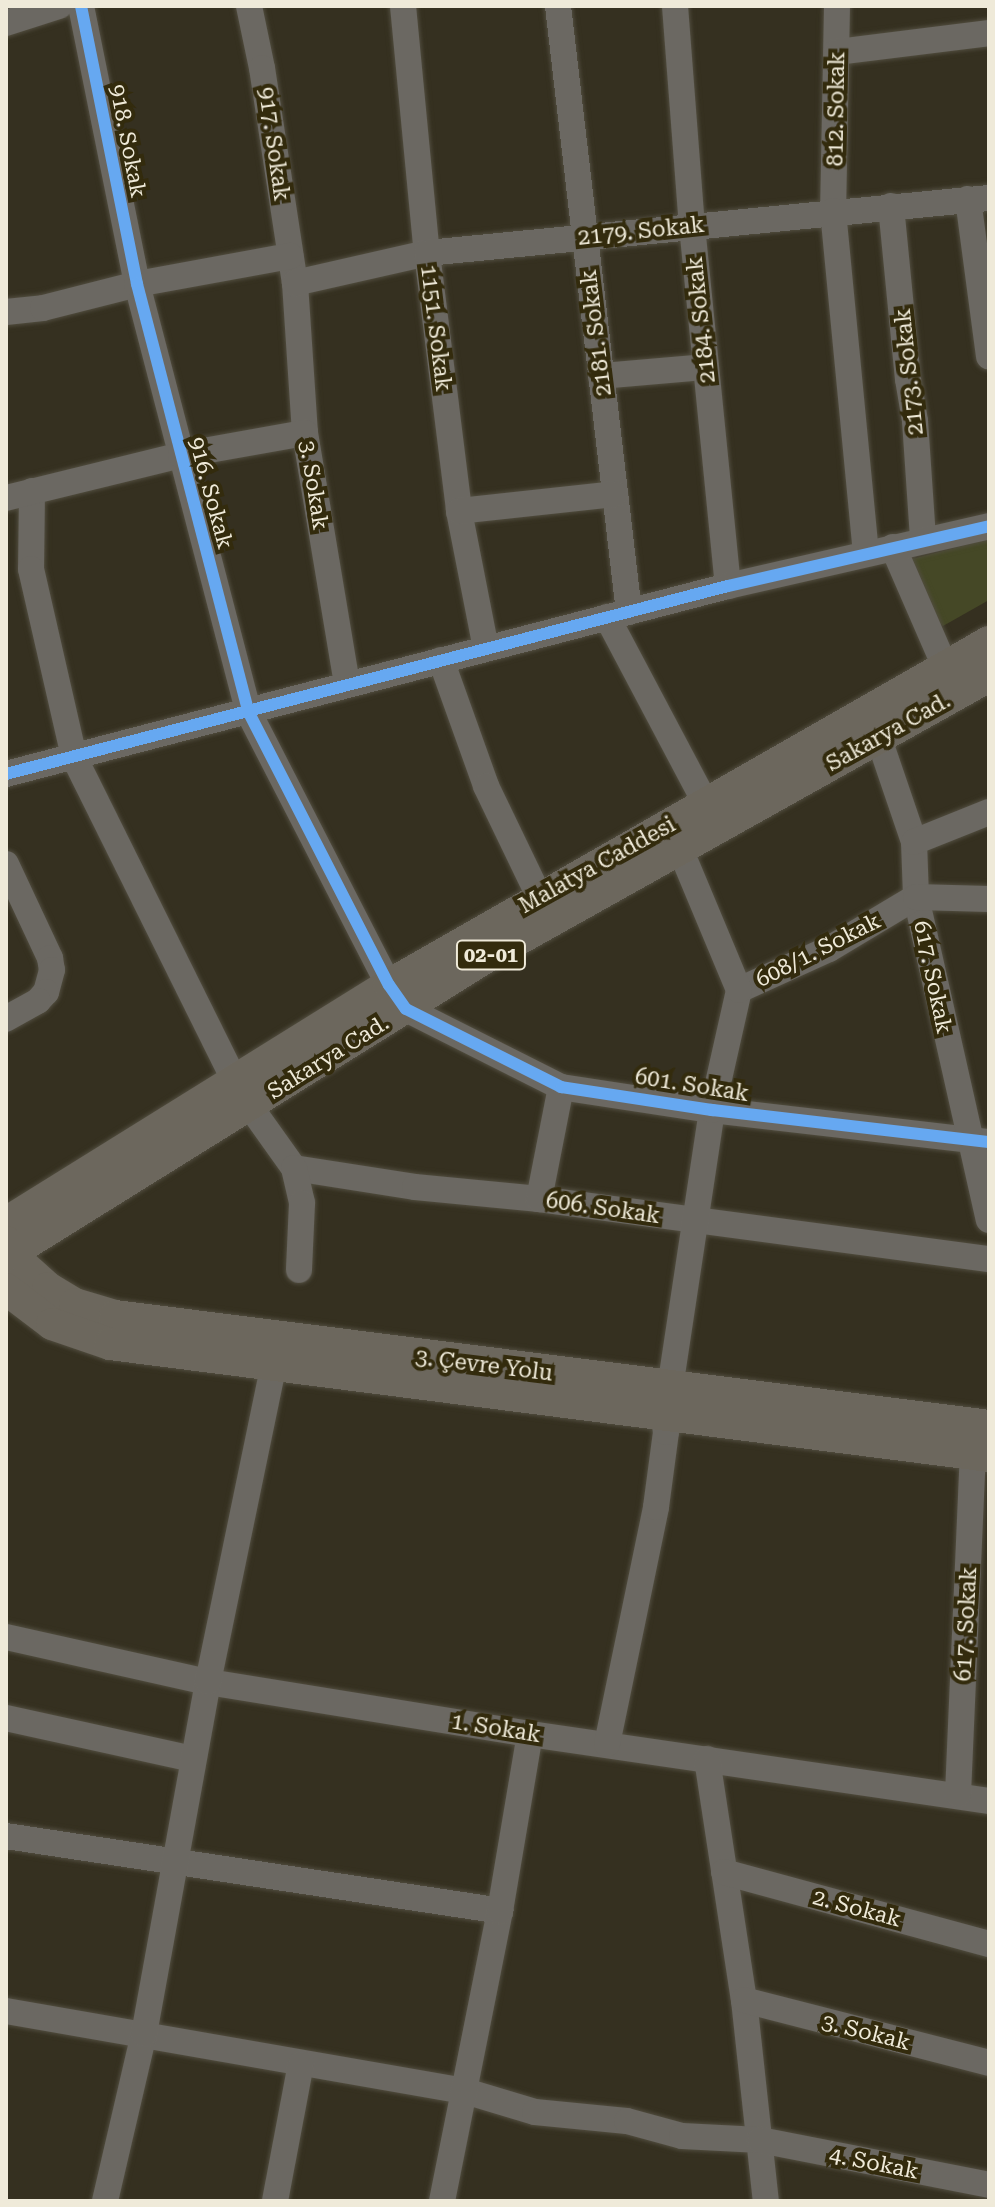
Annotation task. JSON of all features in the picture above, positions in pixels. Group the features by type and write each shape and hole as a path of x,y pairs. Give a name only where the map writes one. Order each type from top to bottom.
{"main road":[{"name":"Malatya Caddesi","path":"397,997 539,896 989,642"},
{"name":"Sakarya Cad.","path":"8,1243 397,997 483,959 989,676"},
{"name":"3. Çevre Yolu","path":"8,1243 32,1275 57,1294 85,1308 115,1316 666,1402 981,1455"},
{"name":"3. Çevre Yolu","path":"6,1289 42,1318 86,1338 273,1367 666,1402 989,1426"},
{"path":"6,1323 86,1338"}],"street":[{"path":"6,23 59,6"},
{"name":"918. Sokak","path":"81,6 137,284"},
{"name":"917. Sokak","path":"249,6 262,68 295,283"},
{"name":"1151. Sokak","path":"403,6 427,253 459,511 486,648"},
{"name":"2181. Sokak","path":"558,6 615,494 618,615"},
{"name":"2184. Sokak","path":"675,6 692,226 728,586"},
{"name":"812. Sokak","path":"837,6 833,211 866,553"},
{"path":"837,52 989,33"},
{"path":"978,198 989,357"},
{"name":"2179. Sokak","path":"295,283 427,253 978,198"},
{"name":"2173. Sokak","path":"891,206 915,421 923,539"},
{"path":"6,312 43,308 137,284 290,256"},
{"name":"3. Sokak","path":"295,283 305,433 347,685"},
{"name":"916. Sokak","path":"137,284 248,711 397,997"},
{"path":"601,376 706,367"},
{"path":"6,498 181,455 305,433"},
{"path":"32,491 31,569 74,757 242,1093 294,1168 302,1203 299,1270"},
{"path":"459,511 615,494"},
{"path":"6,774 728,586 989,526"},
{"path":"893,547 946,669"},
{"path":"618,615 706,804"},
{"path":"441,660 486,786 539,896"},
{"name":"617. Sokak","path":"878,736 914,842 916,897 980,1141 989,1220"},
{"path":"914,842 989,812"},
{"path":"607,1744 656,1507 666,1432 666,1402 712,1110 739,990 680,849"},
{"path":"6,864 50,958 52,970 46,992 38,1001 6,1019"},
{"path":"916,897 989,899"},
{"name":"608/1. Sokak","path":"739,990 829,949 916,897"},
{"name":"601. Sokak","path":"397,997 561,1087 712,1110 980,1141"},
{"path":"539,1199 561,1087"},
{"name":"606. Sokak","path":"294,1168 415,1187 539,1199 989,1259"},
{"path":"105,2201 144,2034 193,1759 273,1367"},
{"name":"617. Sokak","path":"958,1794 981,1455"},
{"name":"1. Sokak","path":"6,1637 208,1682 530,1734 958,1794 989,1801"},
{"path":"6,1718 193,1759"},
{"path":"442,2201 500,1911 530,1734"},
{"path":"707,1759 744,2000 766,2201"},
{"path":"6,1836 500,1911"},
{"name":"2. Sokak","path":"724,1872 989,1944"},
{"name":"3. Sokak","path":"744,2000 989,2063"},
{"name":"4. Sokak","path":"6,2011 465,2091 552,2115 616,2119 682,2136 760,2140 989,2185"},
{"path":"275,2201 301,2064"}],"green space":[{"path":"989,539 989,600 943,626 930,619 912,559"}],"cycle path":[{"path":"81,6 137,284 248,711 389,985 406,1009 561,1087 712,1110 989,1142"},
{"path":"6,774 728,586 989,526"}]}
